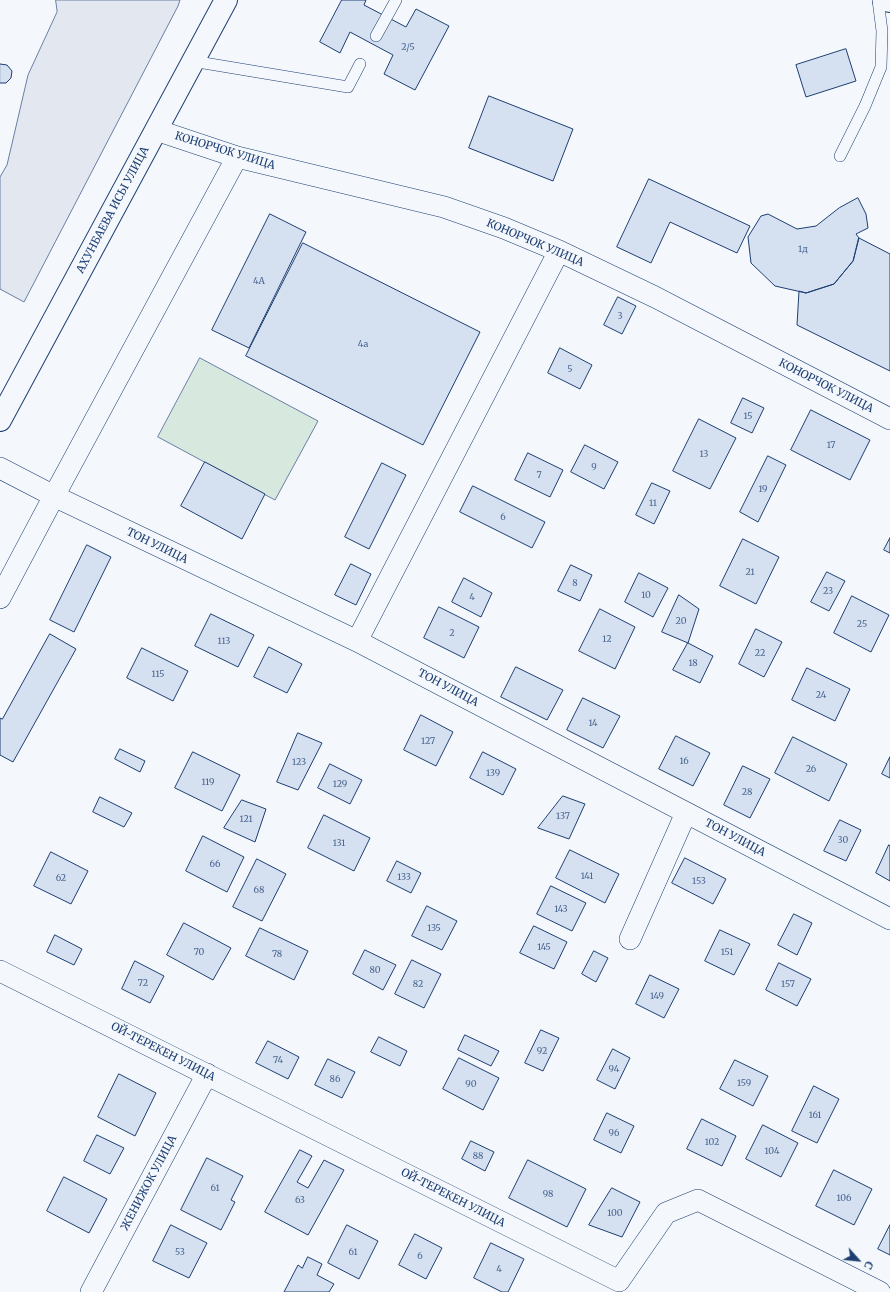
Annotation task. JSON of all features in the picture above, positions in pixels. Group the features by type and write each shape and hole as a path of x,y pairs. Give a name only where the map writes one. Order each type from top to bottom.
{"main road":[{"name":"АХУНБАЕВА ИСЫ УЛИЦА","path":"0,420 226,0"},
{"path":"884,0 890,2"}],"street":[{"name":"КОНОРЧОК УЛИЦА","path":"156,130 237,157 444,207 504,228 559,250 662,301 890,419"},
{"path":"0,598 237,157"},
{"path":"357,641 559,250"},
{"name":"ТОН УЛИЦА","path":"0,468 54,496 357,641 890,919"},
{"path":"630,939 686,813"},
{"name":"ОЙ-ТЕРЕКЕН УЛИЦА","path":"0,971 207,1074 616,1286 666,1213 698,1200 880,1292"},
{"name":"ЖЕНИЖОК УЛИЦА","path":"91,1292 207,1074"}],"lane":[{"path":"376,36 396,0"},
{"path":"840,156 865,106 881,67 882,31 878,0"},
{"path":"192,61 348,87 360,64"}],"shaded area":[{"path":"56,0 180,0 24,302 0,289 0,177 7,165 28,75 57,12"},
{"path":"200,358 318,421 275,500 158,437"}],"building":[{"path":"342,0 366,0 364,5 406,27 416,9 449,26 415,90 384,74 393,55 350,32 340,53 320,42"},
{"path":"846,49 856,81 806,97 796,65"},
{"path":"0,64 7,65 12,71 11,78 6,83 0,83"},
{"path":"489,96 573,129 553,181 469,148"},
{"path":"649,179 750,226 737,253 670,222 651,263 617,247"},
{"path":"858,198 866,214 868,228 856,234 859,238 853,261 834,284 806,293 775,286 751,263 748,237 761,216 768,214 797,229 816,226 839,208"},
{"path":"270,214 306,232 249,348 212,330"},
{"path":"859,238 890,254 890,371 797,325 799,291 806,293 834,284 853,261"},
{"path":"303,243 480,332 423,445 246,356"},
{"path":"618,297 636,306 622,334 604,325"},
{"path":"560,348 592,365 580,389 548,373"},
{"path":"743,398 764,408 752,433 731,423"},
{"path":"811,410 870,440 850,480 791,450"},
{"path":"699,419 736,438 710,489 673,471"},
{"path":"585,445 618,462 604,489 571,472"},
{"path":"528,453 563,470 550,497 515,480"},
{"path":"768,456 786,465 758,522 740,512"},
{"path":"205,462 265,494 242,539 181,506"},
{"path":"382,463 406,475 369,549 345,537"},
{"path":"652,483 670,491 654,524 636,515"},
{"path":"473,486 545,522 532,548 460,512"},
{"path":"890,538 890,553 884,550"},
{"path":"743,539 779,557 756,604 720,586"},
{"path":"87,545 111,557 74,632 50,620"},
{"path":"351,564 371,574 356,605 335,595"},
{"path":"571,565 592,575 580,601 558,591"},
{"path":"827,572 845,581 829,611 811,602"},
{"path":"639,573 668,588 653,617 625,602"},
{"path":"464,578 492,593 481,617 452,602"},
{"path":"679,595 699,609 688,643 662,632"},
{"path":"852,596 889,615 871,652 834,633"},
{"path":"439,607 479,627 464,658 424,638"},
{"path":"600,609 635,627 615,669 579,651"},
{"path":"211,614 254,635 238,667 195,646"},
{"path":"756,629 782,642 764,677 739,664"},
{"path":"50,634 76,649 13,762 0,755 0,718 2,719"},
{"path":"688,643 713,656 700,683 673,670"},
{"path":"269,647 302,664 287,693 254,677"},
{"path":"142,648 188,671 173,701 127,678"},
{"path":"516,667 563,690 547,720 501,697"},
{"path":"807,668 850,689 835,721 792,700"},
{"path":"583,698 620,716 603,748 567,730"},
{"path":"421,715 453,732 436,766 404,750"},
{"path":"298,733 322,743 298,790 277,782"},
{"path":"676,736 710,753 693,786 659,769"},
{"path":"793,737 847,764 829,801 775,773"},
{"path":"120,749 145,761 140,772 115,759"},
{"path":"193,752 240,775 222,811 175,788"},
{"path":"483,752 516,769 503,795 470,778"},
{"path":"890,757 890,778 882,774"},
{"path":"330,764 362,780 350,804 318,788"},
{"path":"743,766 770,779 750,818 724,805"},
{"path":"563,796 585,804 569,839 538,828"},
{"path":"100,797 132,813 124,827 93,812"},
{"path":"242,800 266,809 255,842 224,828"},
{"path":"324,815 370,838 354,871 308,848"},
{"path":"840,820 861,830 846,861 824,851"},
{"path":"203,836 244,857 227,892 186,871"},
{"path":"889,845 890,846 890,881 876,873"},
{"path":"570,850 619,874 605,903 556,878"},
{"path":"51,852 88,871 71,904 34,886"},
{"path":"685,858 726,879 713,904 672,883"},
{"path":"257,859 286,874 262,921 233,907"},
{"path":"397,861 421,873 411,893 387,881"},
{"path":"551,886 586,903 572,931 537,914"},
{"path":"427,906 457,921 442,950 412,936"},
{"path":"794,914 812,923 797,955 778,945"},
{"path":"184,923 231,948 213,980 167,955"},
{"path":"534,926 567,942 554,969 520,953"},
{"path":"260,928 308,951 294,980 246,956"},
{"path":"720,930 750,944 734,975 705,961"},
{"path":"55,935 82,949 74,965 47,952"},
{"path":"365,950 396,965 383,990 353,974"},
{"path":"594,951 608,958 596,982 582,974"},
{"path":"412,960 441,974 424,1008 395,994"},
{"path":"135,961 164,976 150,1003 122,989"},
{"path":"779,963 811,979 797,1006 766,990"},
{"path":"650,975 679,989 664,1018 636,1004"},
{"path":"541,1030 559,1038 543,1071 525,1063"},
{"path":"465,1035 499,1051 491,1066 458,1050"},
{"path":"379,1037 407,1051 400,1066 371,1052"},
{"path":"268,1041 299,1057 288,1079 256,1063"},
{"path":"613,1049 630,1058 615,1089 597,1080"},
{"path":"459,1058 499,1078 483,1110 443,1089"},
{"path":"328,1059 355,1072 342,1098 315,1085"},
{"path":"735,1060 768,1076 753,1106 720,1089"},
{"path":"119,1074 156,1093 135,1136 98,1117"},
{"path":"814,1086 839,1099 817,1143 792,1131"},
{"path":"607,1113 634,1126 621,1153 594,1140"},
{"path":"702,1119 736,1136 722,1166 687,1149"},
{"path":"763,1125 798,1143 781,1177 746,1159"},
{"path":"97,1135 124,1148 110,1174 84,1161"},
{"path":"471,1141 494,1152 485,1171 462,1159"},
{"path":"300,1150 312,1156 297,1182 308,1188 324,1160 344,1170 308,1235 265,1212"},
{"path":"207,1158 243,1176 231,1200 235,1202 221,1230 181,1210"},
{"path":"528,1160 586,1189 567,1227 509,1198"},
{"path":"834,1170 872,1189 854,1225 816,1206"},
{"path":"64,1177 107,1199 89,1233 47,1211"},
{"path":"612,1188 640,1202 622,1237 589,1225"},
{"path":"171,1225 207,1243 189,1278 153,1261"},
{"path":"347,1225 378,1241 359,1279 328,1263"},
{"path":"890,1225 890,1255 878,1249"},
{"path":"415,1234 442,1248 426,1279 399,1265"},
{"path":"491,1243 524,1259 508,1292 502,1292 474,1278"},
{"path":"308,1257 322,1264 317,1275 334,1284 329,1292 284,1292 298,1265 302,1268"}]}
